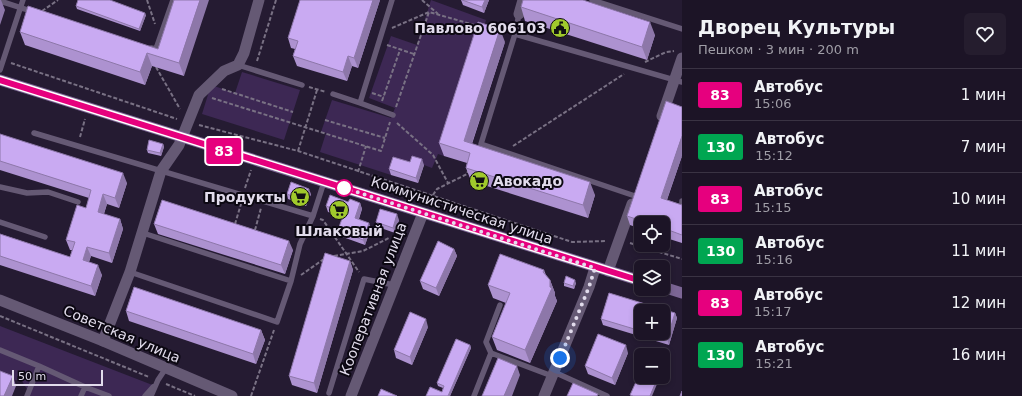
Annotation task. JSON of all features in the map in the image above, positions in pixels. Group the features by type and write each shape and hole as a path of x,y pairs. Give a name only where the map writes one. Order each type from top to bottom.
{"main road":[{"name":"Коммунистическая улица","path":"0,80 595,268 634,279"},
{"path":"670,289 682,293"}],"street":[{"path":"103,341 130,272 161,172 179,145 199,94 224,71 238,65 244,53 259,0"},
{"path":"519,14 523,0"},
{"path":"659,123 678,80 679,54"},
{"path":"608,271 636,192"},
{"name":"Кооперативная улица","path":"351,396 423,213"},
{"path":"544,396 589,287 595,268"},
{"name":"Советская улица","path":"0,300 103,341 232,396"}],"lane":[{"path":"0,70 23,0"},
{"path":"142,45 156,49 173,0"},
{"path":"360,103 392,0"},
{"path":"592,0 682,29"},
{"path":"0,1 40,13"},
{"path":"519,14 515,34 481,144 636,192"},
{"path":"515,34 678,80"},
{"path":"238,65 302,85"},
{"path":"333,94 393,114"},
{"path":"34,133 313,216"},
{"path":"130,272 277,322 291,281 300,244 313,216 324,182"},
{"path":"0,187 27,193 48,192 78,202"},
{"path":"682,201 682,206"},
{"path":"0,222 45,237"},
{"path":"143,233 291,281"},
{"path":"329,393 364,279 394,285"},
{"path":"474,396 491,353 486,342 500,305"},
{"path":"0,350 109,396"},
{"path":"491,353 553,374 607,396"},
{"path":"27,396 39,366"},
{"path":"145,396 166,368"},
{"path":"151,396 156,383"},
{"path":"81,396 85,387"}],"path":[{"path":"40,13 58,0"},
{"path":"147,0 159,41"},
{"path":"255,70 276,0"},
{"path":"422,0 439,15"},
{"path":"381,33 429,12 482,27"},
{"path":"393,114 429,12"},
{"path":"379,42 414,54"},
{"path":"379,110 400,50"},
{"path":"504,152 595,94 633,67 666,52 679,54"},
{"path":"2,61 188,122 298,151 572,242 620,240 682,259"},
{"path":"156,67 188,122"},
{"path":"210,85 293,112"},
{"path":"302,85 333,94"},
{"path":"298,151 317,90"},
{"path":"364,90 384,97"},
{"path":"199,94 381,151 391,118 433,154 448,184"},
{"path":"78,146 86,116"},
{"path":"325,120 385,138"},
{"path":"358,172 366,146"},
{"path":"433,195 437,189 467,174 469,169"},
{"path":"255,230 263,202"},
{"path":"313,216 323,220 364,279"},
{"path":"228,222 242,226"},
{"path":"248,228 262,232"},
{"path":"333,257 363,251 389,238"},
{"path":"291,281 326,258"},
{"path":"0,316 156,383 195,396"},
{"path":"251,396 277,322"}],"shaded area":[{"path":"431,0 486,20 444,156 438,154 432,168 424,165 412,167 395,162 391,175 320,152 326,133 321,132 332,100 391,118 395,108 369,98 391,36 417,45"},
{"path":"242,72 300,90 284,140 202,114 211,85 235,93"},
{"path":"0,326 155,386 151,396 27,396 28,391 22,381 0,378"}],"building":[{"path":"78,0 110,0 145,13 139,29 76,6"},
{"path":"174,0 200,0 179,63 147,53 140,72 20,32 28,6 158,49"},
{"path":"300,0 373,0 354,58 348,56 343,72 293,56 298,41 288,38"},
{"path":"462,0 485,0 482,7"},
{"path":"523,0 583,0 650,22 642,47 521,7"},
{"path":"478,22 500,29 464,141 590,182 583,205 466,168 470,153 439,143"},
{"path":"666,101 682,107 682,136 661,198 682,205 682,235 670,231 670,216 634,216 634,218 627,216"},
{"path":"0,134 123,173 115,198 103,194 98,212 120,219 109,253 87,247 83,260 98,265 91,286 0,256 0,234 70,257 75,242 66,240 77,205 86,208 91,190 0,161"},
{"path":"149,140 163,144 160,153 147,150"},
{"path":"412,156 422,159 416,178 389,169 393,157 410,162"},
{"path":"291,182 309,189 304,201 287,194"},
{"path":"330,195 348,202 350,199 360,203 355,218 369,223 363,240 338,230 344,213 326,206"},
{"path":"162,200 289,241 281,265 154,224"},
{"path":"380,209 397,214 393,228 376,222"},
{"path":"438,241 454,249 436,288 420,281"},
{"path":"325,253 350,261 314,383 289,376"},
{"path":"500,254 544,270 543,272 550,280 550,287 552,288 525,350 492,337 510,293 488,285"},
{"path":"566,276 575,280 573,286 564,283"},
{"path":"134,287 261,330 253,354 126,311"},
{"path":"609,293 645,304 634,304 634,329 601,319"},
{"path":"670,311 675,313 670,329"},
{"path":"410,312 426,319 410,357 394,350"},
{"path":"598,334 626,345 612,378 585,366"},
{"path":"456,339 470,345 448,396 426,396 430,387 442,392 444,386 437,383"},
{"path":"498,358 517,366 504,396 482,396"},
{"path":"0,371 13,376 4,396 0,396"},
{"path":"573,383 598,394 597,396 567,396"},
{"path":"635,384 655,384 650,396 630,395"},
{"path":"381,389 397,396 378,396"}],"bus line":[{"name":"83","path":"0,80 634,279"}],"place":[{"name":"Павлово 606103","path":"560,28"},
{"name":"Авокадо","path":"479,181"},
{"name":"Продукты","path":"300,197"},
{"name":"Шлаковый","path":"339,210"}],"route":[{"path":"344,188 595,268 589,287 560,358"}]}
